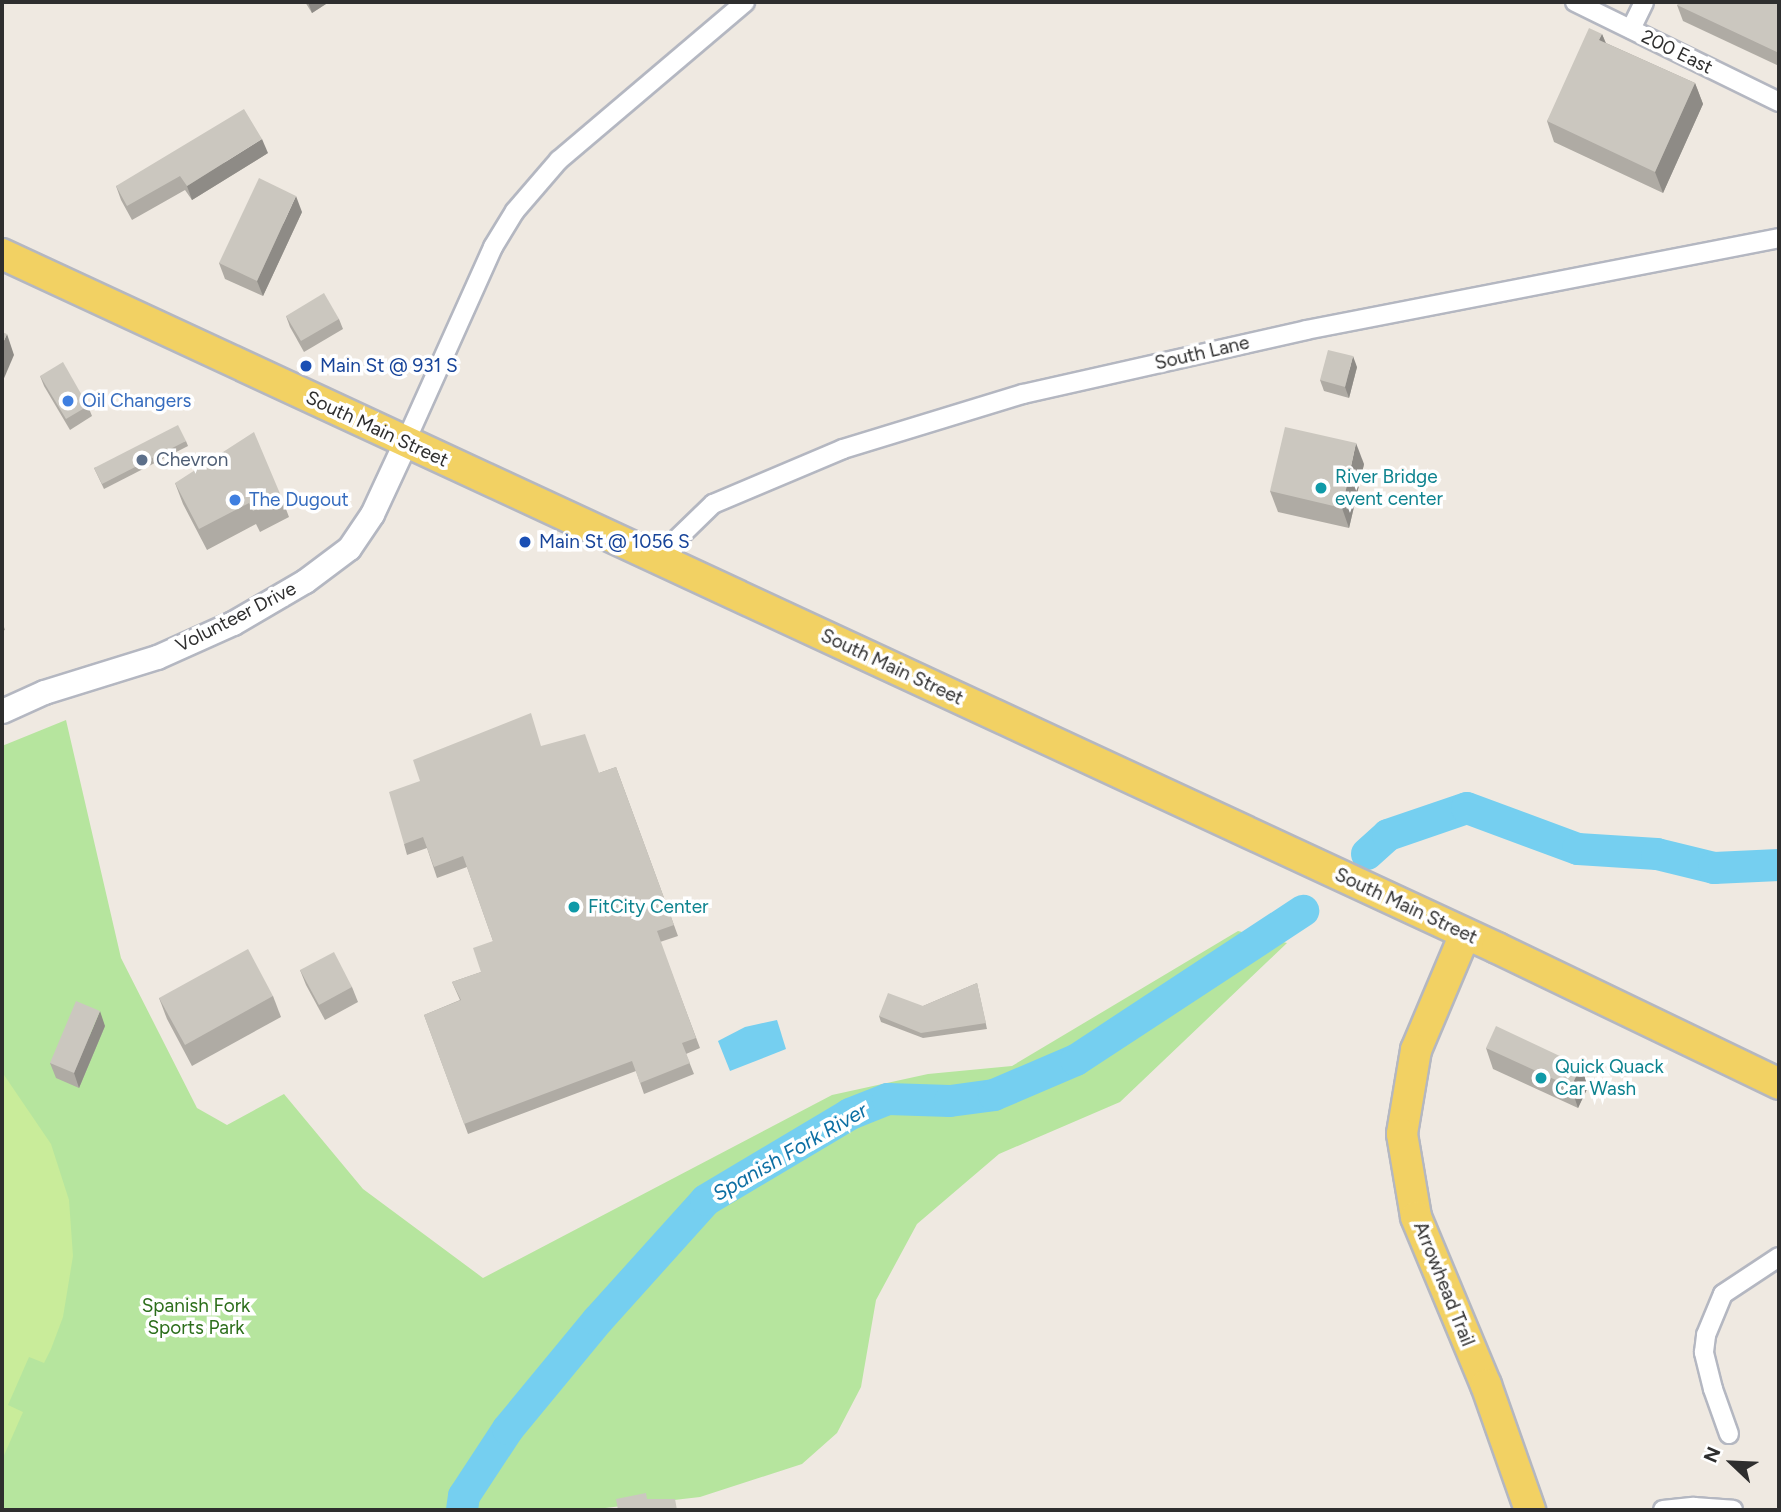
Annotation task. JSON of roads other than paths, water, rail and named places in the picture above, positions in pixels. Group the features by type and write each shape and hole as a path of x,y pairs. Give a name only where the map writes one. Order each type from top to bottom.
{"main road":[{"name":"South Main Street","path":"2,254 1465,934 1779,1084"},
{"name":"Arrowhead Trail","path":"1465,934 1416,1050 1402,1134 1416,1217 1486,1385 1530,1510"}],"street":[{"path":"405,443 493,247 515,211 559,160 745,2"},
{"name":"200 East","path":"1575,2 1779,102"},
{"path":"1631,29 1644,2"},
{"name":"South Lane","path":"667,563 678,538 713,504 843,449 1023,394 1306,330 1779,238"},
{"name":"Volunteer Drive","path":"2,711 44,692 157,657 233,623 304,581 349,548 372,514 405,443"},
{"path":"1729,1434 1710,1376 1706,1335 1723,1294 1779,1257"},
{"path":"1663,1510 1694,1507 1733,1510"}],"water":[{"path":"777,1020 786,1049 730,1071 718,1041 745,1027"}],"waterway":[{"name":"Spanish Fork River","path":"1367,854 1388,835 1467,808 1578,849 1657,854 1714,868 1779,865"},
{"name":"Spanish Fork River","path":"462,1510 464,1496 508,1429 598,1320 706,1200 850,1114 888,1099 950,1101 994,1095 1076,1060 1303,911"}],"place":[{"name":"Main St @ 931 S","path":"306,366"},
{"name":"Oil Changers","path":"68,401"},
{"name":"Chevron","path":"142,460"},
{"name":"River Bridge event center","path":"1321,488"},
{"name":"The Dugout","path":"235,500"},
{"name":"Main St @ 1056 S","path":"525,542"},
{"name":"FitCity Center","path":"574,907"},
{"name":"Quick Quack Car Wash","path":"1541,1078"}],"park label":[{"name":"Spanish Fork Sports Park","path":"196,1317"}]}
